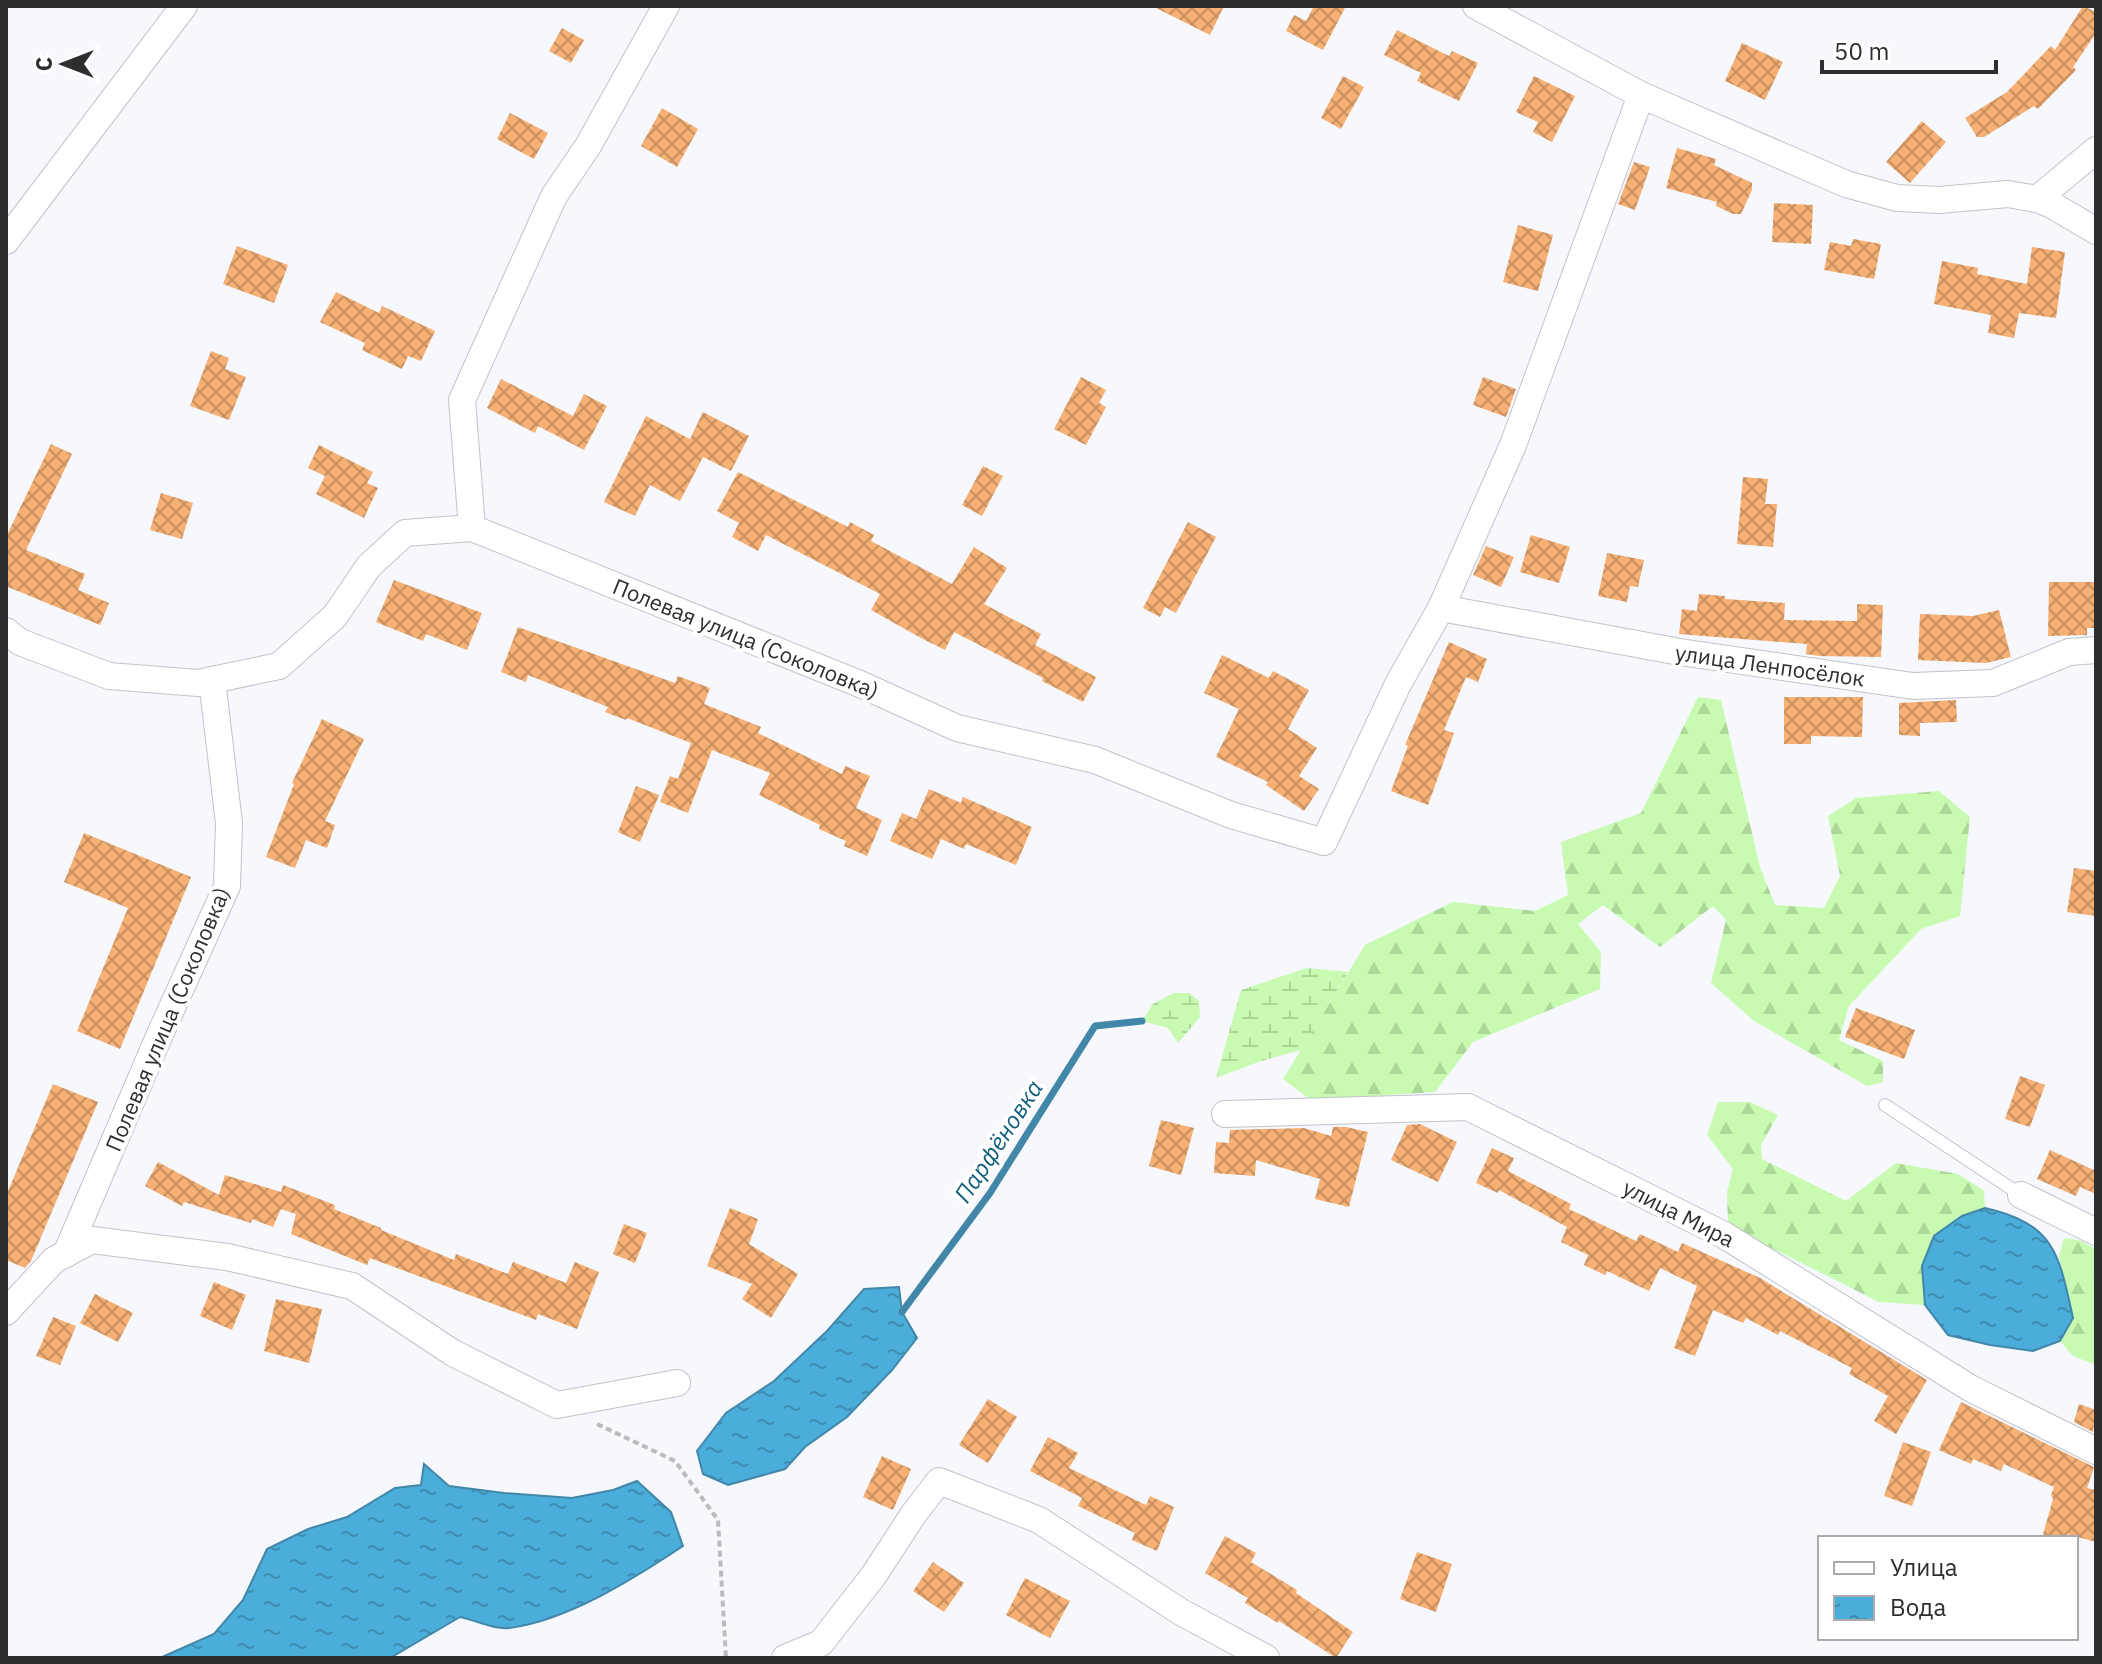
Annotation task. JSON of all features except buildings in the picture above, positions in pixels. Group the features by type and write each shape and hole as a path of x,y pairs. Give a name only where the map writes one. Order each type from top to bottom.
{"street":[{"path":"6,241 184,6"},
{"path":"472,528 462,400 554,196 588,146 666,6"},
{"path":"1476,6 1641,95 1846,184 1897,198 1939,200 2008,194 2037,199 2096,231"},
{"path":"1441,608 1513,445 1641,95"},
{"path":"2037,199 2096,150"},
{"name":"Полевая улица (Соколовка)","path":"6,631 20,642 109,676 198,683 279,666 335,616 369,566 405,533 472,528 860,684 957,728 1095,760 1231,815 1324,842 1398,684 1441,608"},
{"name":"улица Ленпосёлок","path":"1441,608 1680,652 1913,686 1993,683 2069,652 2096,650"},
{"name":"Полевая улица (Соколовка)","path":"66,1254 227,886 229,823 212,680"},
{"name":"улица Мира","path":"1225,1114 1468,1107 1724,1235 1970,1388 2096,1451"},
{"path":"2021,1195 2096,1232"},
{"path":"6,1312 54,1260 92,1240 227,1257 352,1286 453,1353 557,1405 677,1383"},
{"path":"785,1658 821,1643 874,1575 939,1481 1039,1520 1181,1612 1266,1658"}],"lane":[{"path":"1885,1105 2021,1195"}],"path":[{"path":"596,1424 675,1461 718,1520 726,1658"}],"green space":[{"path":"1698,697 1721,700 1760,867 1775,905 1824,908 1840,876 1828,816 1856,798 1939,791 1970,817 1960,916 1921,929 1849,1006 1839,1040 1883,1061 1883,1082 1867,1086 1754,1021 1711,983 1726,920 1713,906 1660,947 1603,905 1578,924 1601,952 1600,989 1473,1042 1435,1092 1311,1100 1283,1079 1365,945 1453,902 1535,911 1568,895 1561,842 1641,813"},
{"path":"1307,968 1348,972 1301,1050 1216,1078 1241,990"},
{"path":"1174,993 1189,993 1199,1001 1200,1017 1178,1043 1168,1028 1142,1021 1153,1004"},
{"path":"1718,1102 1750,1102 1778,1115 1761,1145 1762,1159 1846,1201 1896,1163 1958,1174 1984,1191 1985,1208 1962,1216 1922,1266 1925,1305 1879,1302 1728,1226 1727,1192 1733,1169 1707,1135"},
{"path":"2064,1238 2079,1240 2096,1249 2096,1365 2073,1356 2060,1341 2073,1317 2059,1256"}],"water":[{"path":"1985,1208 2026,1223 2050,1245 2063,1276 2073,1318 2060,1341 2033,1351 1948,1335 1925,1305 1922,1266 1934,1236 1962,1216"},
{"path":"899,1287 902,1312 917,1338 892,1370 847,1417 805,1447 785,1469 728,1485 703,1474 697,1451 726,1413 774,1381 827,1331 864,1289"},
{"path":"424,1464 449,1486 504,1493 572,1498 613,1490 637,1481 671,1512 683,1546 622,1584 554,1617 503,1628 460,1617 390,1658 160,1658 214,1634 243,1600 267,1549 308,1529 347,1517 395,1488 421,1485"}],"waterway":[{"name":"Парфёновка","path":"902,1312 990,1193 1095,1026 1142,1021"}]}
